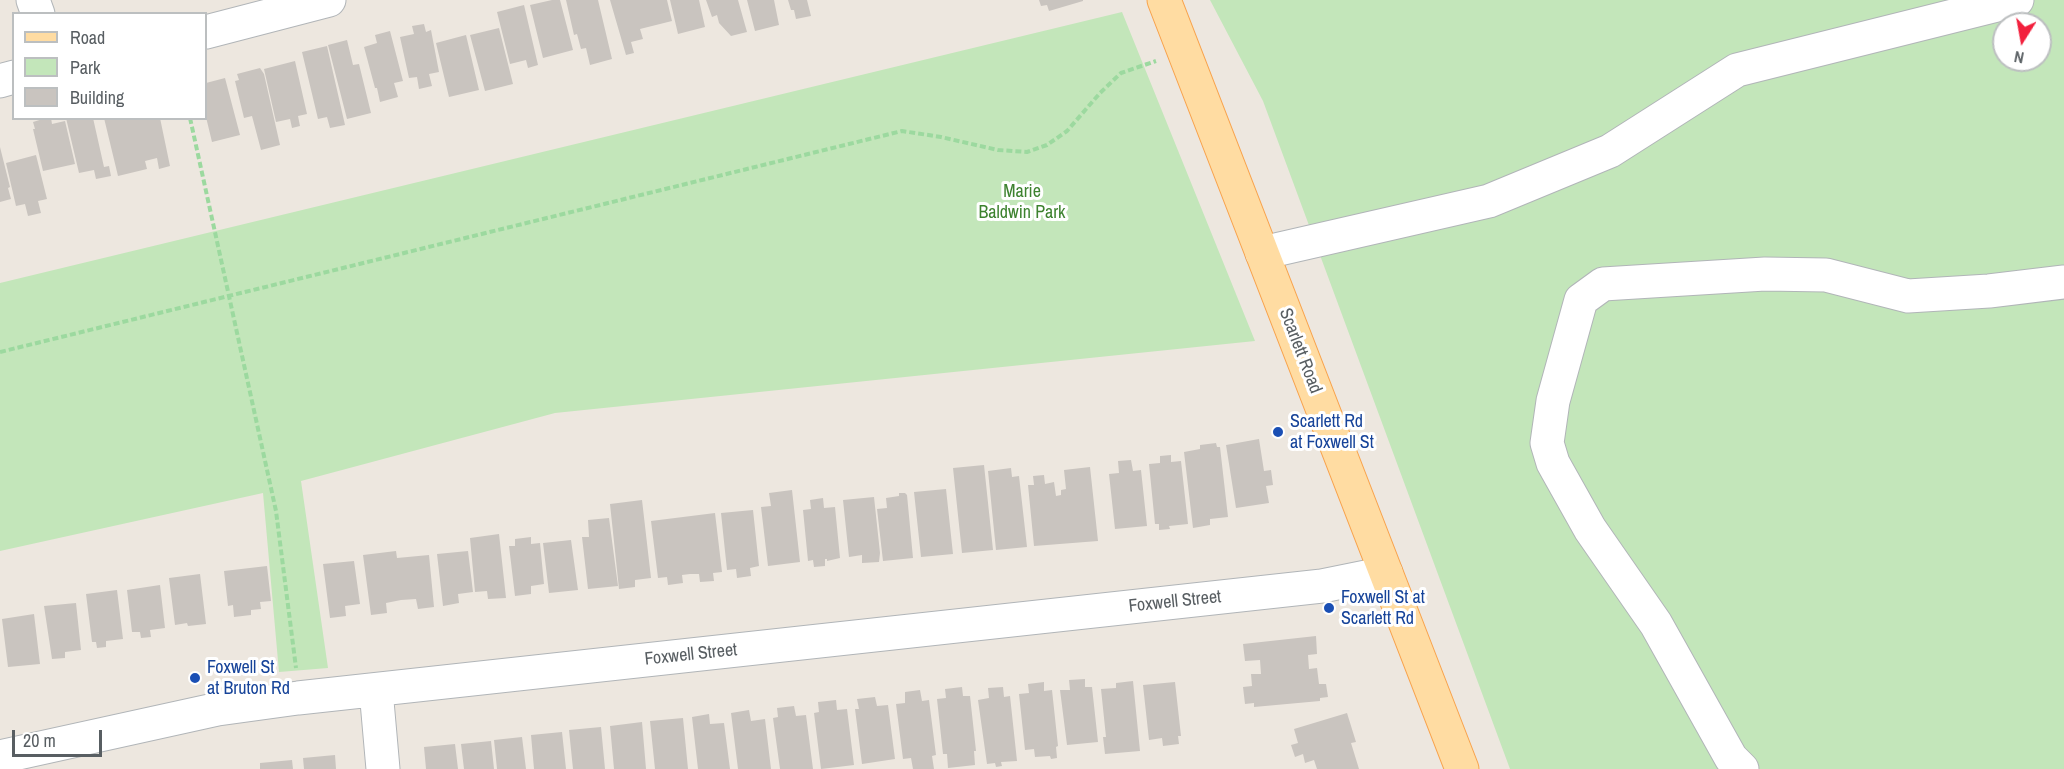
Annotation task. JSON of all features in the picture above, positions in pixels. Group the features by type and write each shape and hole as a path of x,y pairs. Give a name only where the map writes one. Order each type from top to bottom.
{"main road":[{"name":"Scarlett Road","path":"1164,0 1462,769"}],"street":[{"path":"207,32 329,0"},
{"path":"1263,253 1489,201 1610,151 1737,70 2017,0"},
{"path":"1742,769 1731,758 1656,624 1590,529 1552,463 1547,443 1553,401 1581,300 1603,284 1764,273 1826,275 1908,296 1989,291 2064,282"},
{"name":"Foxwell Street","path":"0,758 218,709 298,698 1311,588 1386,573"},
{"path":"376,690 383,769"}],"path":[{"path":"0,352 902,131 998,150 1027,152 1047,145 1067,131 1121,73 1150,62"},
{"path":"190,120 276,511 297,677"}],"green space":[{"path":"1210,0 2064,0 2064,769 1510,769 1263,101"},
{"name":"Marie Baldwin Park","path":"1122,12 1255,341 555,413 301,481 328,668 279,672 263,493 0,551 0,283"}],"building":[{"path":"560,0 573,50 543,58 530,5"},
{"path":"566,0 598,0 612,59 590,65 586,48 581,49 577,34 574,35"},
{"path":"610,0 667,0 672,21 640,29 643,39 631,42 634,53 626,55"},
{"path":"670,0 699,0 705,27 678,34"},
{"path":"706,0 738,0 747,32 731,36 719,23 717,15 712,17"},
{"path":"747,0 774,0 779,25 755,31"},
{"path":"788,0 807,0 811,16 796,19"},
{"path":"1039,0 1083,1 1049,11 1047,5 1041,6"},
{"path":"524,5 538,65 528,68 526,60 510,64 497,12"},
{"path":"424,24 426,32 431,30 439,72 429,74 432,86 419,89 417,77 409,78 400,37 414,34 412,26"},
{"path":"499,28 513,84 485,91 470,35"},
{"path":"390,31 403,81 394,83 398,97 380,102 364,47 377,43 375,35"},
{"path":"466,35 479,90 449,97 436,43"},
{"path":"347,40 353,65 359,64 371,113 347,119 328,45"},
{"path":"327,46 345,125 330,128 327,117 318,119 302,52"},
{"path":"295,61 307,114 298,116 300,126 292,128 290,119 276,122 264,69"},
{"path":"260,68 264,74 280,145 261,150 252,116 244,118 235,81 239,80 237,74"},
{"path":"225,78 240,135 212,142 207,120 207,83"},
{"path":"51,120 52,124 65,121 75,164 43,171 33,122"},
{"path":"66,120 93,120 104,167 109,166 111,176 96,179 94,170 79,173"},
{"path":"104,120 160,120 170,166 159,169 157,158 145,161 147,169 118,176"},
{"path":"0,147 11,199 0,202"},
{"path":"36,155 47,199 38,201 41,213 28,216 25,204 16,206 6,163"},
{"path":"1259,439 1264,471 1271,470 1273,485 1266,486 1269,503 1236,508 1226,445"},
{"path":"1216,443 1217,447 1220,447 1228,517 1210,519 1210,525 1193,528 1184,452 1200,449 1200,445"},
{"path":"1171,455 1171,462 1181,461 1188,524 1169,526 1170,529 1159,530 1159,524 1155,524 1149,464 1160,463 1160,456"},
{"path":"1131,460 1133,471 1141,470 1147,526 1115,529 1109,474 1119,473 1118,461"},
{"path":"984,465 993,550 962,553 953,468"},
{"path":"1090,467 1098,541 1034,546 1028,485 1034,485 1033,476 1044,475 1045,484 1054,482 1056,496 1061,495 1061,490 1066,489 1064,470"},
{"path":"1011,468 1012,477 1019,476 1027,547 996,550 988,471"},
{"path":"946,489 953,554 921,557 914,492"},
{"path":"792,490 800,562 768,566 761,507 771,506 769,493"},
{"path":"899,493 907,495 913,558 883,561 877,509 887,508 886,498 899,496"},
{"path":"874,497 879,562 862,563 862,555 849,557 843,500"},
{"path":"823,498 824,508 835,507 840,558 827,561 825,559 825,566 814,567 813,560 808,561 803,510 811,509 810,500"},
{"path":"642,500 651,578 635,580 635,587 619,589 610,504"},
{"path":"753,510 759,566 750,568 751,576 737,578 736,569 727,570 721,513"},
{"path":"715,513 722,572 713,573 714,581 700,582 699,574 690,574 682,575 683,583 668,585 667,577 658,578 651,521"},
{"path":"609,518 618,586 588,589 582,537 589,537 588,520"},
{"path":"499,534 506,598 488,599 487,591 475,592 470,538"},
{"path":"531,537 531,544 540,543 544,584 531,586 531,594 515,596 509,546 515,546 515,539"},
{"path":"571,540 578,590 549,593 543,543"},
{"path":"396,551 397,558 429,555 434,607 418,609 416,599 401,600 386,603 387,613 371,615 363,555"},
{"path":"468,551 473,592 458,594 459,603 443,606 437,554"},
{"path":"354,561 360,604 345,606 346,616 330,618 323,564"},
{"path":"267,566 271,601 260,602 261,609 251,610 251,615 234,617 233,605 228,606 224,571"},
{"path":"200,574 206,624 175,625 169,578"},
{"path":"160,585 165,628 150,630 151,637 141,638 140,632 132,632 127,590"},
{"path":"117,590 123,639 106,641 106,647 97,648 96,642 92,642 86,594"},
{"path":"76,603 81,650 65,652 65,658 52,659 44,606"},
{"path":"34,614 40,664 8,667 2,619"},
{"path":"1316,636 1317,654 1308,655 1309,669 1317,668 1319,684 1326,684 1328,697 1320,698 1320,701 1254,707 1254,703 1245,704 1243,687 1252,686 1251,674 1261,674 1260,660 1245,661 1243,644"},
{"path":"1085,679 1085,687 1092,687 1098,742 1067,745 1060,690 1070,690 1069,680"},
{"path":"1133,681 1140,751 1105,754 1103,737 1106,737 1101,689 1116,688 1116,683"},
{"path":"1044,682 1044,691 1052,690 1058,746 1056,747 1057,758 1051,759 1050,756 1035,757 1034,749 1025,750 1019,694 1029,693 1028,684"},
{"path":"1175,682 1181,736 1178,736 1179,744 1163,746 1162,738 1149,740 1143,685"},
{"path":"962,687 963,696 970,696 976,751 974,751 975,765 948,768 947,754 943,754 937,699 946,698 945,689"},
{"path":"1003,687 1004,697 1010,696 1017,761 1001,762 1002,766 996,767 995,763 987,764 978,700 989,698 988,688"},
{"path":"920,690 922,701 929,700 936,755 932,756 934,769 913,769 911,758 903,759 896,704 905,703 905,692"},
{"path":"875,697 877,706 888,705 895,759 862,764 855,709 859,709 857,699"},
{"path":"836,700 837,710 847,709 854,765 821,769 814,713 819,712 818,702"},
{"path":"794,706 796,716 806,715 813,769 780,769 773,718 778,717 777,708"},
{"path":"749,710 751,721 765,719 771,769 738,769 731,713"},
{"path":"1347,713 1356,742 1351,743 1359,769 1317,769 1314,760 1305,763 1303,754 1295,757 1291,745 1298,743 1294,729"},
{"path":"709,714 710,724 724,723 730,769 698,769 692,717"},
{"path":"683,718 688,769 655,769 650,721"},
{"path":"642,722 646,769 614,769 610,726"},
{"path":"601,727 605,769 573,769 569,730"},
{"path":"562,732 566,769 534,769 531,735"},
{"path":"522,737 526,769 497,769 494,740"},
{"path":"491,741 494,769 464,769 461,744"},
{"path":"455,744 458,769 426,769 424,747"},
{"path":"335,755 336,769 304,769 303,758"},
{"path":"292,760 293,769 260,769 260,763"}],"place":[{"name":"Scarlett Rd at Foxwell St","path":"1278,432"},
{"name":"Foxwell St at Scarlett Rd","path":"1329,608"},
{"name":"Foxwell St at Bruton Rd","path":"195,678"}]}
